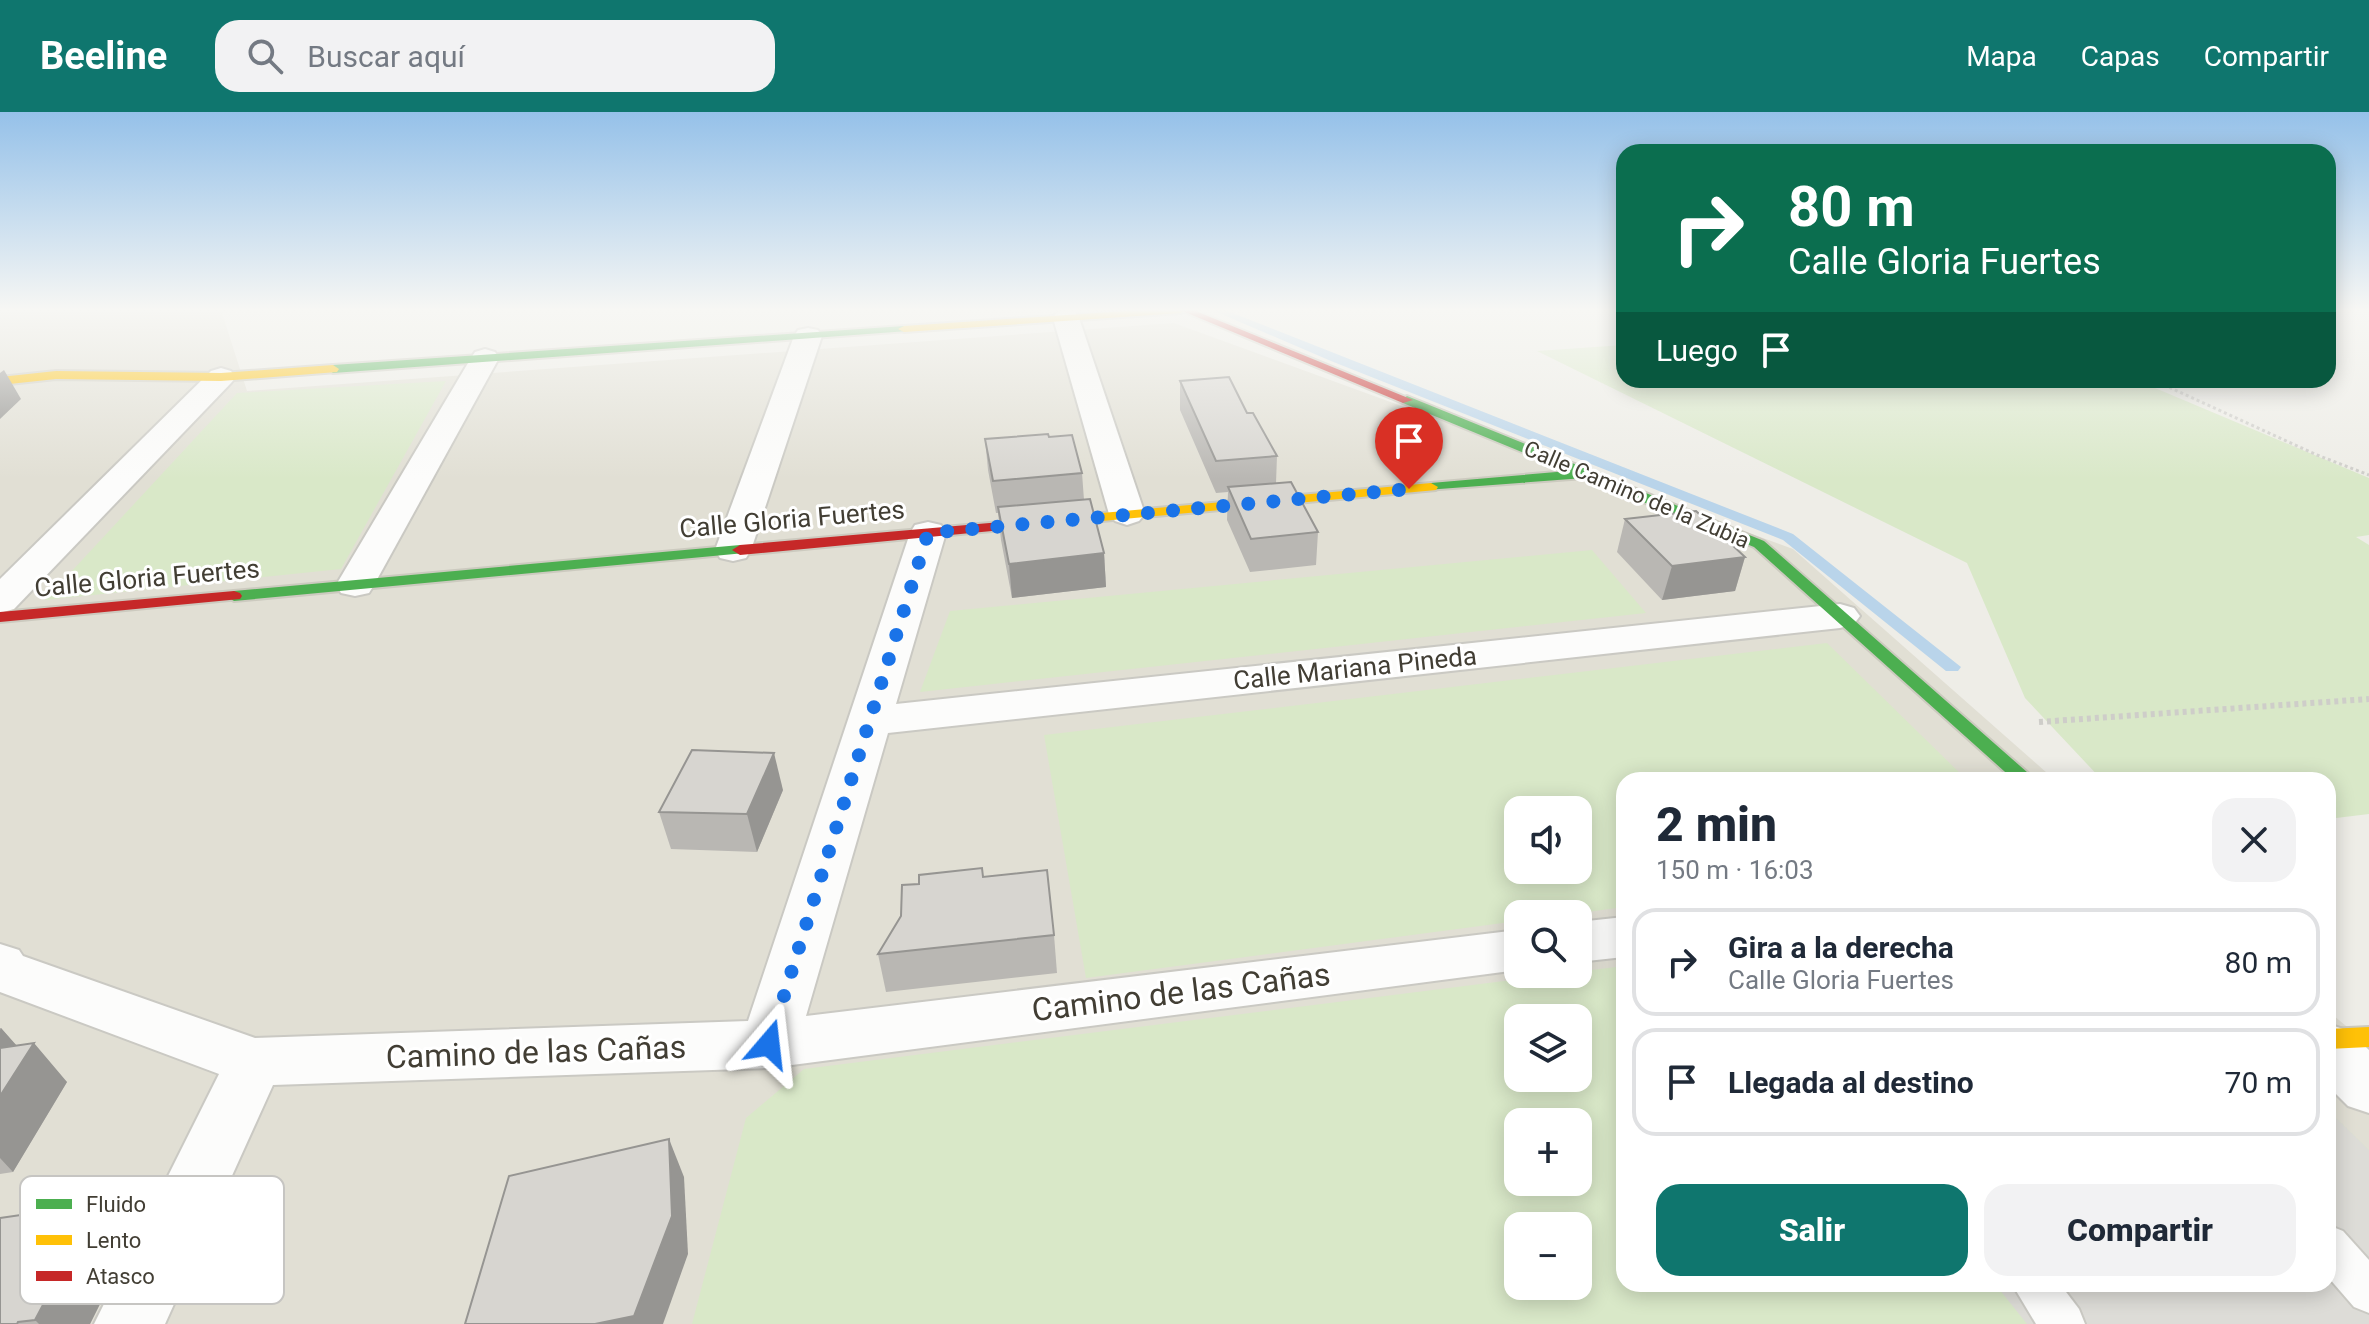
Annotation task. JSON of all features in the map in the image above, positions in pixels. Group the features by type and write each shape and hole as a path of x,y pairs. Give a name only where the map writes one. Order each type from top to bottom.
{"street":[{"path":"0,381 56,375 221,377 366,367"},
{"path":"355,585 480,367"},
{"path":"733,550 797,367"},
{"path":"1081,367 1127,514"},
{"name":"Calle Camino de la Zubia","path":"1324,367 1759,544 2017,772"},
{"path":"0,601 221,377"},
{"name":"Calle Gloria Fuertes","path":"0,617 1589,473"},
{"path":"769,1044 928,533"},
{"name":"Calle Mariana Pineda","path":"869,721 1840,616"},
{"path":"1592,940 1616,938"},
{"name":"Camino de las Cañas","path":"1,970 254,1062 769,1044 1504,952"},
{"path":"2336,1039 2369,1037"},
{"path":"2336,1056 2369,1088"},
{"path":"200,1176 254,1062"},
{"path":"129,1324 139,1304"}],"lane":[{"path":"2336,1254 2369,1292"},
{"path":"2040,1292 2063,1324"}],"path":[{"path":"2170,388 2317,455 2369,475"},
{"path":"1966,727 2369,699"}],"shaded area":[{"path":"0,367 239,367 247,391 580,367 1293,367 1793,549 2046,772 1616,772 1616,1292 2336,1292 2336,1018 2369,1045 2369,1324 0,1324"},
{"path":"2336,1118 2369,1150 2369,1324 2027,1324 2001,1292 2336,1292"}],"green space":[{"path":"1569,367 1616,367 1616,388 2155,388 2369,478 2369,535 2356,537 2369,545 2369,814 2336,818 2336,772 2094,772 2025,698 1967,563"},
{"path":"446,381 341,569 45,600 237,393"},
{"path":"1592,550 1646,613 920,692 950,611"},
{"path":"1827,643 1959,772 1616,772 1616,908 1592,911 1592,900 1504,900 1504,923 1086,978 1044,735"},
{"path":"1616,967 1616,1292 2336,1292 2336,1118 2369,1150 2369,1324 692,1324 746,1118 804,1069 1504,981 1504,988 1592,988 1592,970"}],"building":[{"path":"1229,377 1247,413 1253,413 1277,456 1216,461 1180,381"},
{"path":"1048,434 1049,437 1072,435 1082,473 993,481 985,439"},
{"path":"1291,482 1318,532 1251,539 1228,487"},
{"path":"1090,499 1104,553 1009,564 998,507"},
{"path":"1696,511 1745,557 1672,566 1625,519"},
{"path":"692,750 774,753 747,814 659,812"},
{"path":"982,868 983,877 1047,870 1054,935 878,954 901,916 902,885 919,884 919,875"},
{"path":"34,1043 0,1096 0,1048"},
{"path":"669,1139 672,1216 634,1316 595,1324 465,1324 509,1176"},
{"path":"20,1215 20,1304 43,1304 35,1320 0,1324 0,1218"}],"waterway":[{"path":"1354,367 1788,537 1952,667"}],"traffic: fast":[{"path":"333,369 368,367"},
{"path":"1407,400 1759,544 2017,772"},
{"path":"1431,487 1589,473"},
{"path":"234,596 740,550"}],"traffic: slow":[{"path":"0,381 56,375 221,377 333,369"},
{"path":"1091,518 1431,487"},
{"path":"2336,1039 2369,1037"}],"traffic: jam":[{"path":"1325,367 1407,400"},
{"path":"740,550 1091,518"},
{"path":"0,617 234,596"}],"route":[{"path":"769,1044 928,533 1409,489"}]}
